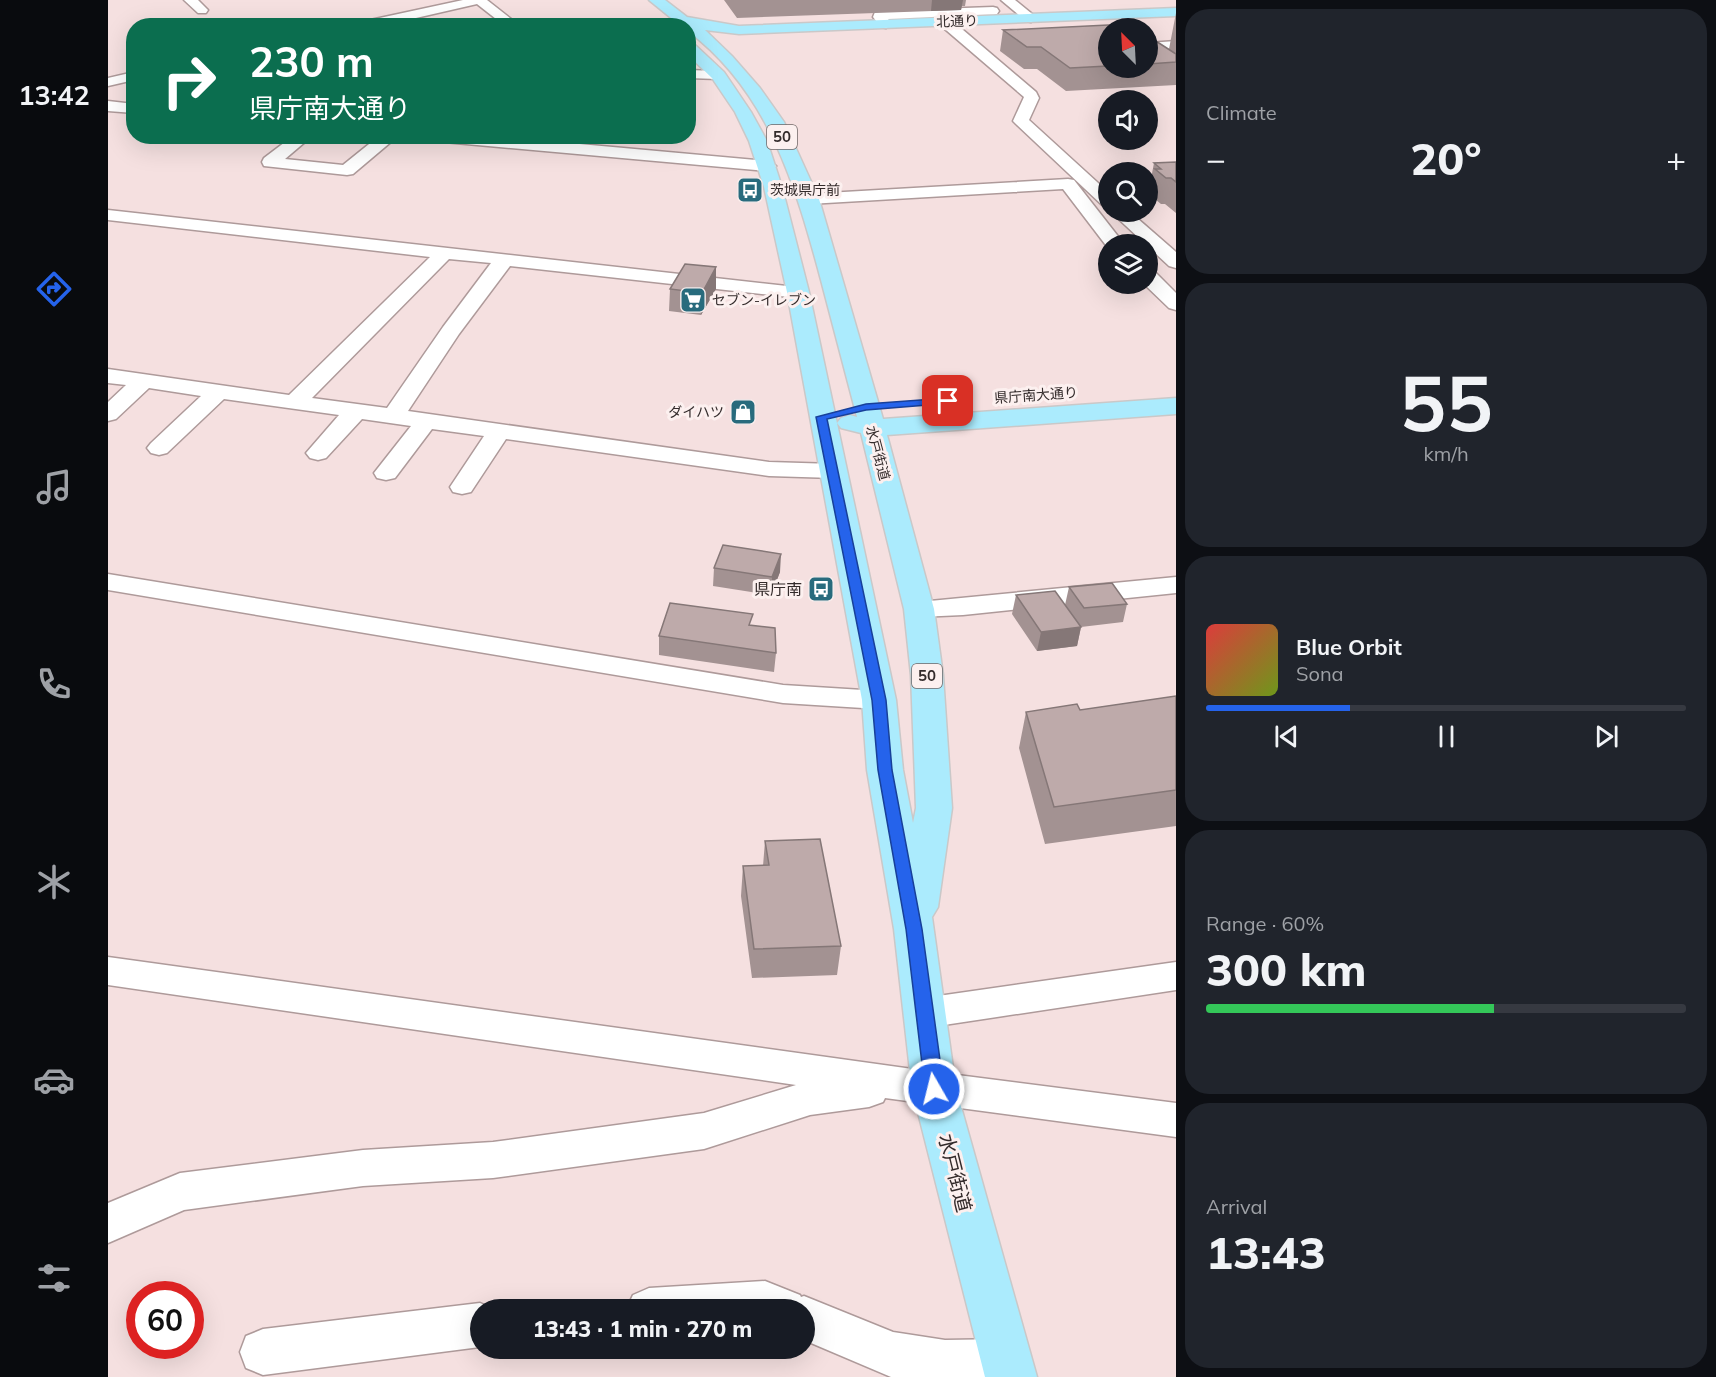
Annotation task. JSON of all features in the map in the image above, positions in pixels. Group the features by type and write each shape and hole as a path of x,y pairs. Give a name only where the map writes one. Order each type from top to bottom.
{"main road":[{"name":"水戸街道","path":"651,4 679,18"},
{"name":"水戸街道","path":"651,4 661,18"},
{"name":"北通り","path":"739,30 944,21 998,15 1031,18 1176,12"},
{"path":"696,23 739,30"},
{"name":"水戸街道","path":"696,30 741,74 768,110 809,199 919,609 927,675 934,808 914,929"},
{"path":"712,44 720,35 739,30"},
{"name":"水戸街道","path":"696,54 718,75 751,125 769,172 798,292 879,700 885,770 914,929 924,1012 919,1087 1009,1370"},
{"path":"769,172 801,179"},
{"name":"県庁南大通り","path":"868,418 1176,385"},
{"name":"県庁南大通り","path":"822,417 868,418 1176,406"}],"street":[{"path":"190,0 202,10"},
{"path":"397,18 479,0 503,18"},
{"path":"979,0 998,15"},
{"path":"1007,0 1031,18"},
{"path":"886,24 879,17 880,15 998,15"},
{"path":"944,21 1030,95 1032,98 1021,121 1098,192"},
{"path":"967,41 984,40"},
{"path":"1158,46 1176,45"},
{"path":"696,74 718,75"},
{"path":"108,82 126,78"},
{"path":"108,106 126,108"},
{"path":"294,144 270,162 347,170 380,144"},
{"path":"508,144 769,172"},
{"path":"809,199 1068,184 1107,234"},
{"path":"108,215 798,292"},
{"path":"1131,222 1176,262"},
{"path":"295,402 444,253"},
{"path":"394,415 450,331 504,260"},
{"path":"1158,286 1176,304"},
{"path":"108,376 770,469 834,471"},
{"path":"108,414 145,380"},
{"path":"159,447 220,390"},
{"path":"318,453 356,411"},
{"path":"386,473 428,420"},
{"path":"462,487 500,430"},
{"path":"108,582 783,693 834,699 879,700"},
{"path":"919,609 963,607 1176,585"},
{"path":"108,971 919,1087 1176,1120"},
{"path":"924,1012 1176,976"},
{"path":"108,1223 180,1192 363,1168 493,1160 704,1131 810,1098 919,1087"},
{"path":"815,1323 893,1355 1009,1370"},
{"path":"263,1352 470,1326"}],"building":[{"path":"1098,25 1098,67 1070,68 1041,47 1027,47 1003,30"},
{"path":"1158,42 1176,54 1176,62 1158,63"},
{"path":"1176,162 1176,182 1158,171 1158,169 1161,169 1158,163"},
{"path":"685,264 716,267 702,293 670,289"},
{"path":"723,545 781,554 772,577 714,568"},
{"path":"1112,583 1127,604 1084,608 1069,587"},
{"path":"1055,591 1081,627 1041,632 1016,595"},
{"path":"670,603 753,614 749,625 775,628 776,653 659,636"},
{"path":"1176,696 1176,790 1054,807 1026,712 1077,704 1080,710"},
{"path":"820,839 841,946 754,949 743,866 769,865 765,841"}],"place":[{"name":"茨城県庁前","path":"750,190"},
{"name":"セブン-イレブン","path":"693,300"},
{"name":"ダイハツ","path":"743,412"},
{"name":"県庁南","path":"821,589"}],"route":[{"path":"934,1089 914,929 885,770 879,700 822,417 866,407 948,401"}]}
